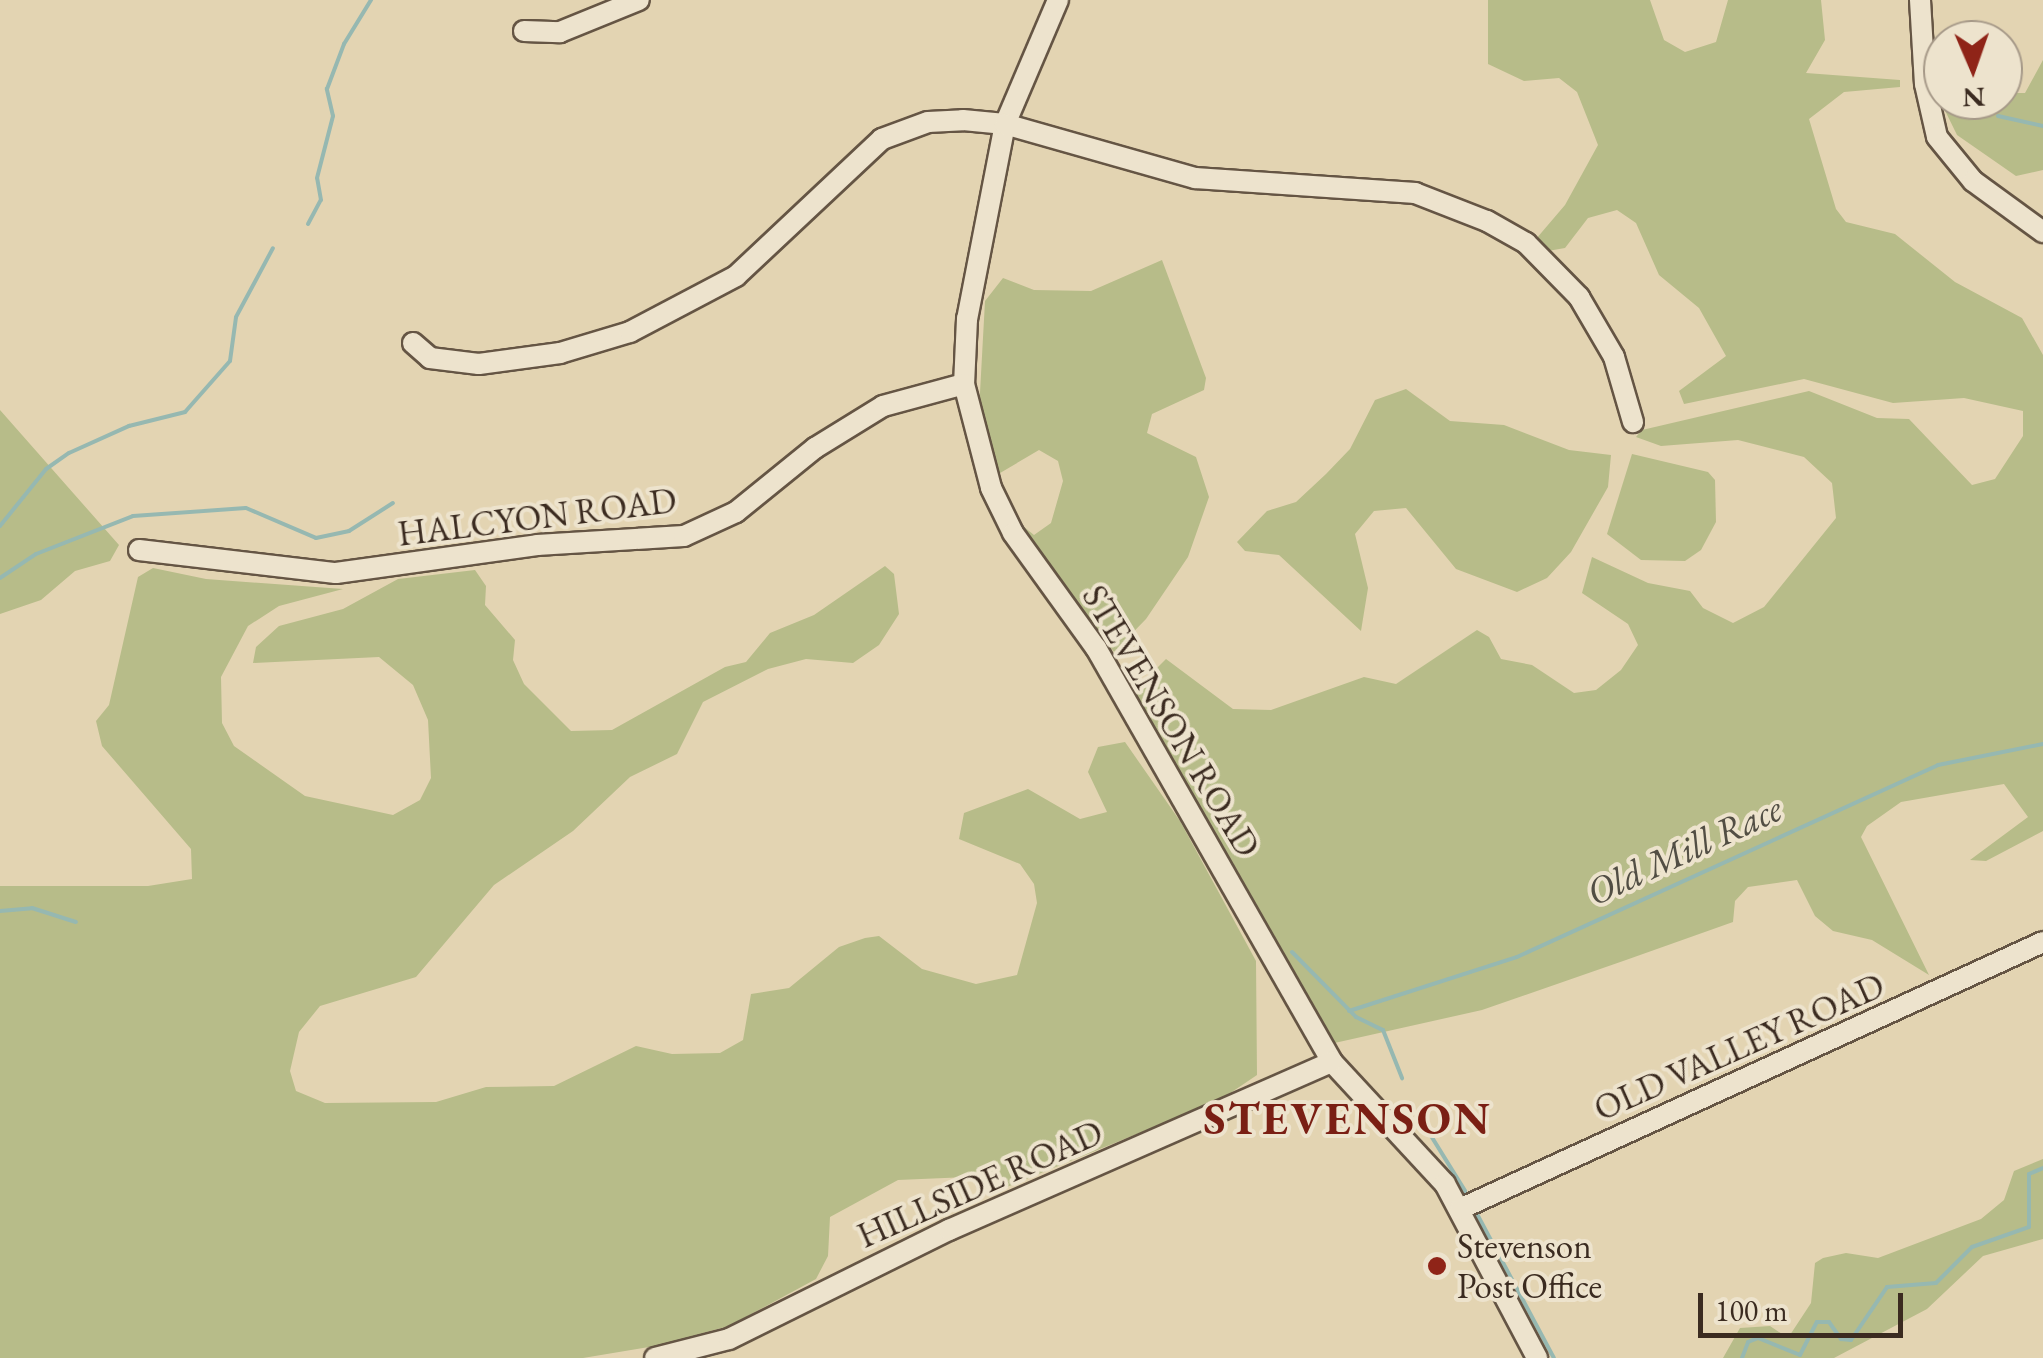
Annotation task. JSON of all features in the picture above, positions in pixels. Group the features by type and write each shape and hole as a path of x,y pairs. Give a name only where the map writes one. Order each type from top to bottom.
{"street":[{"path":"524,31 560,32 640,0"},
{"name":"STEVENSON ROAD","path":"1058,0 1005,124 967,319 964,384 1000,513 1096,648 1332,1062 1430,1166 1460,1209 1536,1358"},
{"path":"1920,0 1925,84 1937,137 1973,181 2043,232"},
{"path":"412,343 430,358 479,364 560,353 630,332 736,276 882,139 928,122 1005,124 1164,172 1415,193 1487,221 1526,243 1579,297 1614,357 1633,422"},
{"name":"HALCYON ROAD","path":"139,550 336,573 537,545 684,536 736,512 858,419 917,394 964,384"},
{"name":"OLD VALLEY ROAD","path":"1460,1209 2043,942"},
{"name":"HILLSIDE ROAD","path":"654,1358 729,1340 948,1230 1332,1062"}],"green space":[{"path":"1488,0 1650,0 1664,40 1685,52 1716,42 1728,0 1821,0 1825,40 1806,73 1900,80 1900,87 1844,92 1809,119 1836,209 1846,222 1895,234 1955,282 2022,318 2043,355 2043,831 1986,861 1970,860 2028,817 2004,784 1901,802 1867,826 1861,837 1929,975 1872,940 1833,931 1815,916 1797,880 1748,887 1735,901 1733,922 1626,960 1482,1010 1330,1044 1151,730 1134,691 1166,659 1233,709 1271,710 1364,677 1396,684 1477,630 1489,637 1501,659 1532,665 1574,693 1596,690 1621,670 1638,645 1628,624 1582,593 1592,557 1648,583 1690,591 1703,608 1733,623 1764,607 1836,518 1832,483 1804,457 1738,440 1661,446 1636,437 1642,430 1809,391 1877,418 1909,419 1972,485 1995,479 2023,436 2023,411 1964,398 1893,403 1804,379 1684,404 1679,391 1726,356 1699,308 1659,275 1636,223 1617,210 1588,218 1565,248 1542,252 1536,239 1565,205 1598,145 1577,92 1559,78 1524,81 1488,64"},
{"path":"2043,60 2043,170 2016,176 1957,135 1950,120 2023,120 2025,93"},
{"path":"1162,260 1206,378 1204,390 1152,414 1147,433 1196,457 1209,497 1188,557 1146,619 1114,652 1013,518 1034,535 1051,523 1063,481 1058,461 1039,450 995,476 979,411 985,301 1003,278 1034,290 1091,291"},
{"path":"1406,389 1450,421 1504,425 1569,450 1611,455 1608,487 1571,552 1547,578 1517,592 1456,569 1406,508 1374,511 1355,534 1368,588 1361,631 1279,555 1245,551 1237,542 1267,511 1296,502 1326,474 1350,449 1375,400"},
{"path":"0,410 119,545 110,561 75,571 41,600 0,614"},
{"path":"1632,454 1708,472 1715,480 1716,522 1701,550 1685,561 1641,560 1607,534"},
{"path":"885,566 894,574 899,614 879,645 853,663 806,659 768,669 703,702 677,754 630,777 573,831 494,885 416,977 320,1006 299,1032 290,1071 296,1091 325,1103 436,1102 486,1087 554,1086 636,1046 672,1054 720,1053 743,1040 751,994 789,988 839,947 865,938 879,936 922,969 976,984 1017,975 1037,903 1034,884 1020,864 959,839 964,813 1028,789 1080,819 1107,812 1088,772 1098,747 1125,742 1180,821 1256,961 1257,1075 1220,1100 1007,1187 968,1177 898,1180 830,1217 828,1256 816,1279 729,1326 655,1346 583,1358 0,1358 0,886 148,886 192,879 191,849 102,746 96,721 109,705 138,577 153,568 206,579 343,589 279,606 248,626 221,677 222,723 234,746 305,796 393,815 420,800 431,778 428,720 413,685 379,657 253,663 256,647 279,626 343,609 398,579 475,570 486,586 485,605 515,640 513,660 524,684 571,731 612,730 725,667 746,662 770,633 814,615"},
{"path":"2043,1159 2043,1239 1983,1256 1927,1309 1834,1358 1723,1358 1740,1328 1770,1326 1788,1338 1811,1303 1815,1263 1823,1258 1846,1253 1878,1258 1981,1219 2004,1200 2014,1171"}],"waterway":[{"path":"308,224 321,200 317,178 333,116 327,89 344,44 371,0"},
{"path":"2016,120 2043,126"},
{"path":"0,526 46,469 69,453 129,426 185,412 230,361 236,317 273,248"},
{"path":"0,578 36,554 133,516 246,508 316,538 349,531 393,503"},
{"name":"Old Mill Race","path":"1349,1011 1517,957 1938,765 2043,744"},
{"path":"0,911 32,908 76,922"},
{"name":"Old Mill Race","path":"1292,952 1356,1017 1383,1030 1402,1078"},
{"path":"1420,1118 1465,1191"},
{"path":"1742,1358 1748,1342 1758,1338 1800,1355 1817,1322 1829,1322 1841,1339 1851,1340 1887,1287 1936,1283 1972,1247 2029,1227 2029,1174 2043,1168"},
{"path":"1477,1214 1554,1358"}],"place":[{"name":"Stevenson Post Office","path":"1437,1266"}],"district":[{"name":"STEVENSON","path":"1348,1119"}]}
